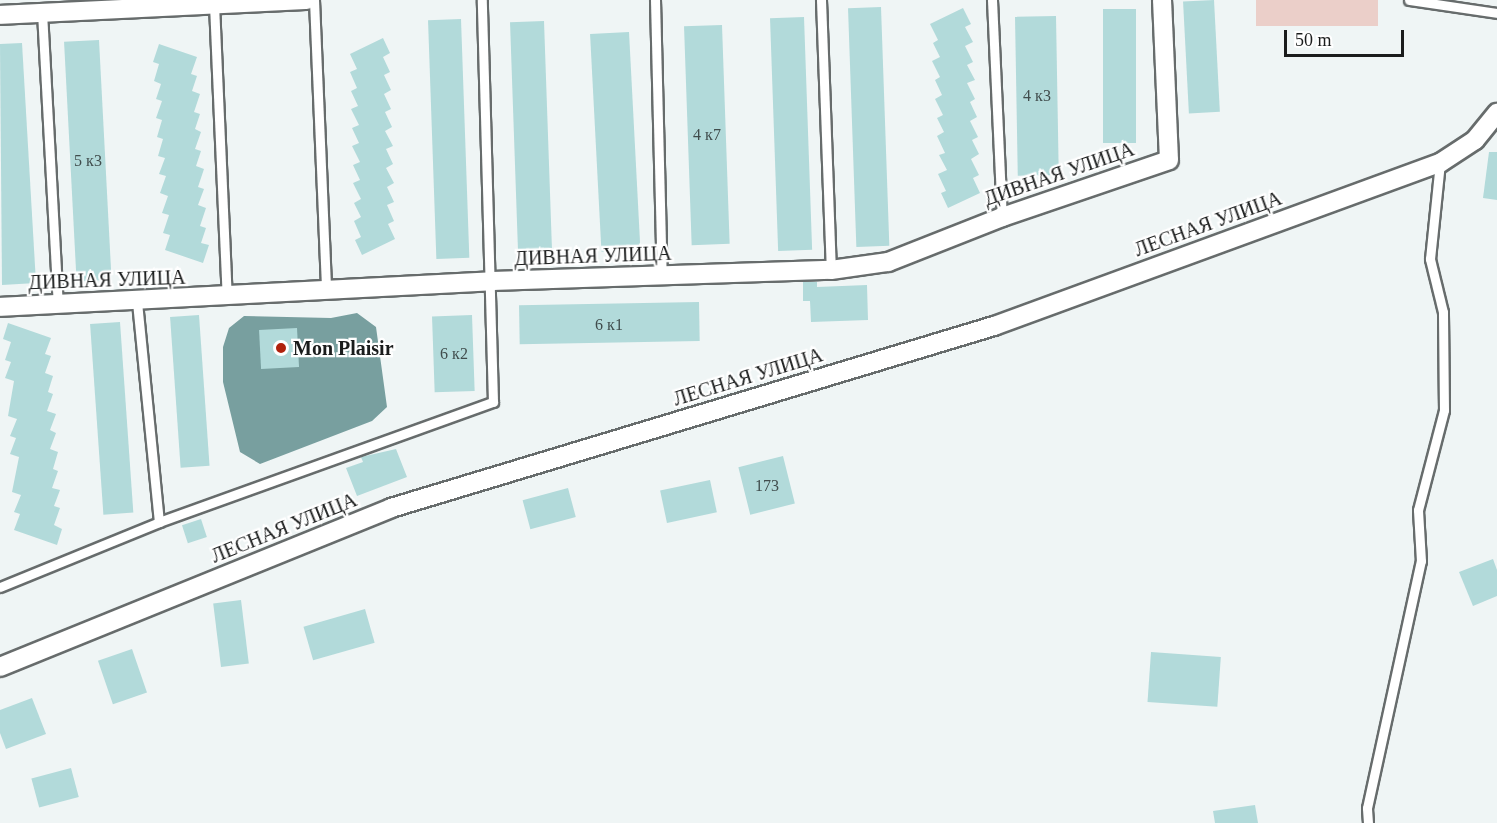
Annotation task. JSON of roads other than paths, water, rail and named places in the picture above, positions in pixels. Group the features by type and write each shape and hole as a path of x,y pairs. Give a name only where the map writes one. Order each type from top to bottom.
{"street":[{"path":"0,15 307,0"},
{"name":"ДИВНАЯ УЛИЦА","path":"0,308 326,292 492,281 831,270 888,262 1002,217 1169,160 1162,0"},
{"name":"ЛЕСНАЯ УЛИЦА","path":"0,668 391,508 994,326 1440,163 1470,144 1497,113"}],"lane":[{"path":"314,0 326,292"},
{"path":"0,587 159,522 493,402 492,281 482,0"},
{"path":"655,0 662,277"},
{"path":"821,0 831,270"},
{"path":"992,0 1002,217"},
{"path":"1409,0 1497,13"},
{"path":"214,4 227,297"},
{"path":"42,12 58,304"},
{"path":"1368,823 1367,808 1421,561 1418,510 1444,410 1443,312 1430,259 1440,163"},
{"path":"137,302 159,522"}],"water":[{"path":"357,313 376,327 387,407 372,421 260,464 240,452 223,382 223,347 229,328 244,316 331,318"}],"place":[{"name":"Mon Plaisir","path":"281,348"}]}
